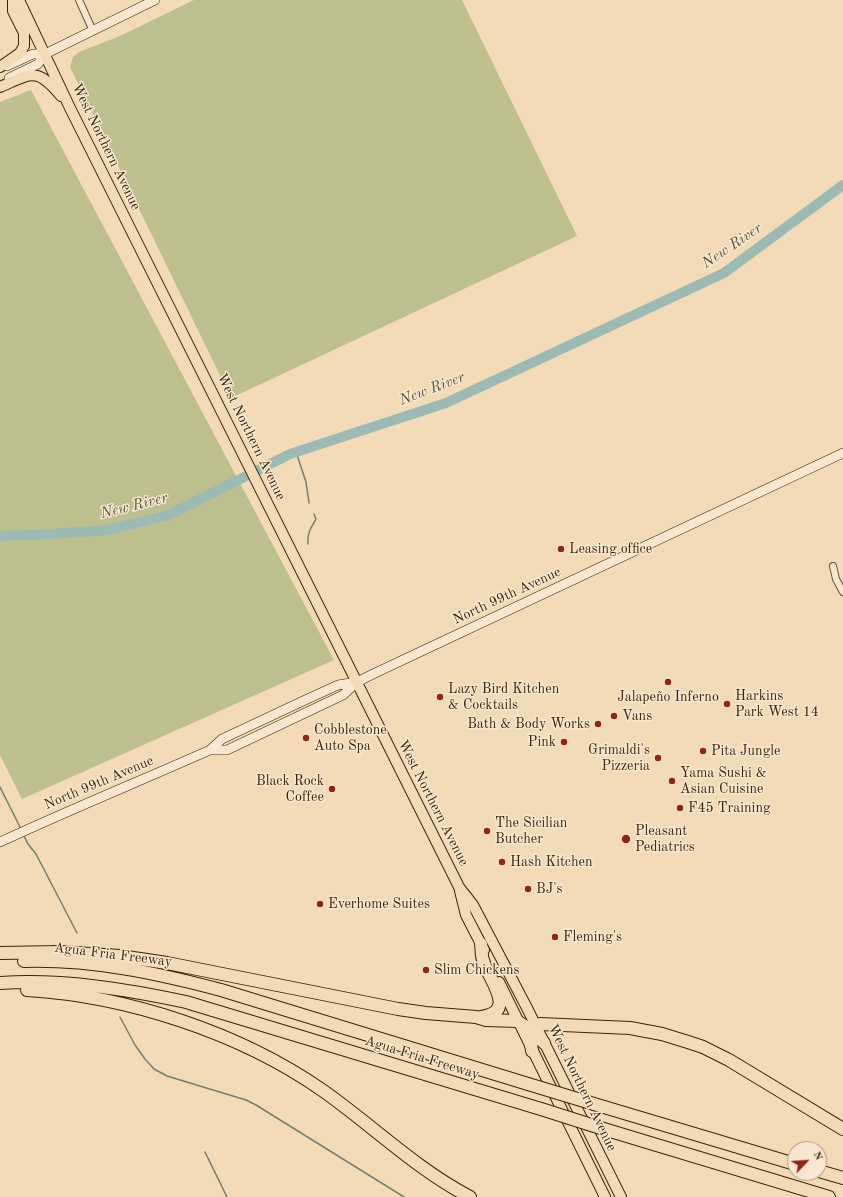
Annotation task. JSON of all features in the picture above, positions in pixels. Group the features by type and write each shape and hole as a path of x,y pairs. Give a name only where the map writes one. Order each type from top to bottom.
{"highway":[{"path":"0,953 60,952 120,956 167,963 398,1009 476,1017 494,1013 500,1002 499,994 483,959 481,944"},
{"name":"Agua Fria Freeway","path":"0,961 29,960 80,963 170,977 221,990 787,1162"},
{"name":"Agua Fria Freeway","path":"0,983 87,985 186,1002 829,1197"},
{"path":"0,990 60,993 114,1002 193,1025 240,1044 278,1062 322,1090 421,1166 452,1188 470,1197"},
{"path":"476,1017 486,1020 517,1021 534,1028 544,1043"},
{"path":"532,1051 530,1039 534,1028 543,1024 630,1028 662,1034 688,1042 729,1060 843,1129"},
{"path":"827,1173 843,1178"}],"main road":[{"path":"0,68 20,53 24,46 24,34 13,11 13,0"},
{"name":"West Northern Avenue","path":"19,0 70,108 459,887 473,905 534,1028"},
{"path":"0,68 33,54 45,54 155,0"},
{"path":"0,82 38,64 45,54"},
{"path":"0,87 27,75 39,76 49,82 70,108"},
{"name":"North 99th Avenue","path":"0,842 210,750 222,739 338,685 357,682 843,453"},
{"name":"West Northern Avenue","path":"459,887 466,915 605,1197"},
{"name":"West Northern Avenue","path":"544,1043 621,1197"}],"street":[{"path":"79,0 93,31"},
{"path":"833,566 836,578 843,592"}],"green space":[{"path":"194,0 462,0 577,236 231,398 70,67 73,57 79,52 120,36"},
{"path":"31,90 334,660 22,799 0,755 0,102"}],"waterway":[{"name":"New River","path":"0,536 107,530 169,515 290,454 446,403 724,273 843,185"},
{"path":"296,452 306,482 309,503"},
{"path":"308,544 309,534 316,519 314,514"},
{"path":"0,787 21,829"},
{"path":"23,834 28,844 36,854 77,933"},
{"path":"120,1017 135,1045 154,1069 167,1076 246,1100 256,1105 404,1197"},
{"path":"205,1152 227,1197"}],"place":[{"name":"Leasing office","path":"561,549"},
{"name":"Jalapeño Inferno","path":"668,682"},
{"name":"Lazy Bird Kitchen & Cocktails","path":"440,697"},
{"name":"Harkins Park West 14","path":"727,704"},
{"name":"Vans","path":"614,716"},
{"name":"Bath & Body Works","path":"598,724"},
{"name":"Cobblestone Auto Spa","path":"306,738"},
{"name":"Pink","path":"564,742"},
{"name":"Pita Jungle","path":"703,751"},
{"name":"Grimaldi's Pizzeria","path":"658,758"},
{"name":"Yama Sushi & Asian Cuisine","path":"672,781"},
{"name":"Black Rock Coffee","path":"332,789"},
{"name":"F45 Training","path":"680,808"},
{"name":"The Sicilian Butcher","path":"487,831"},
{"name":"Pleasant Pediatrics","path":"626,839"},
{"name":"Hash Kitchen","path":"502,862"},
{"name":"BJ's","path":"528,889"},
{"name":"Everhome Suites","path":"320,904"},
{"name":"Fleming's","path":"555,937"},
{"name":"Slim Chickens","path":"426,970"}]}
